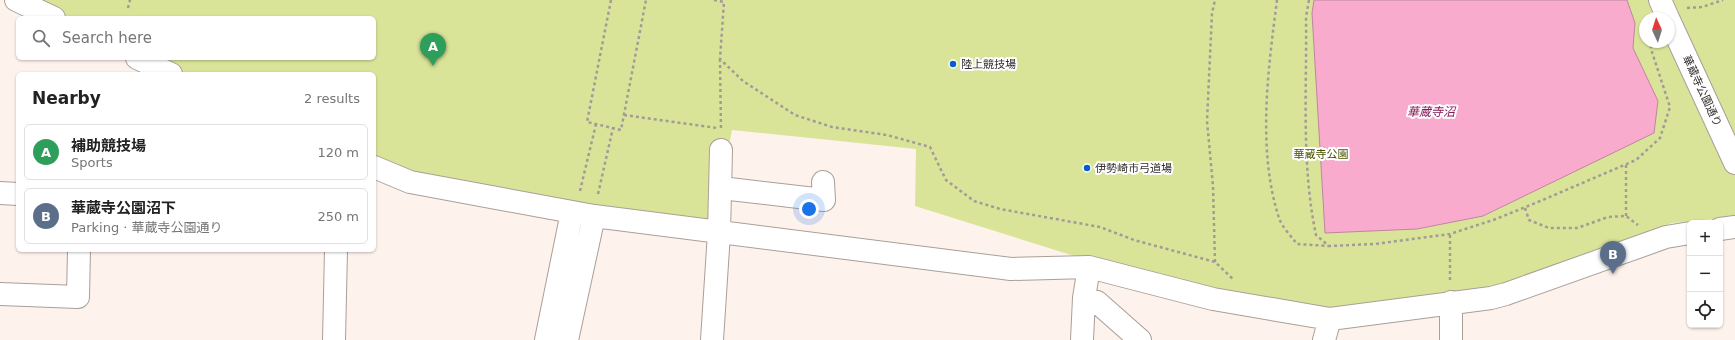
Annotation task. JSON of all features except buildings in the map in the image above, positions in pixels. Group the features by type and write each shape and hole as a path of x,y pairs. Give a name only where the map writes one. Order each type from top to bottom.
{"street":[{"path":"16,0 50,16"},
{"name":"華蔵寺公園通り","path":"1660,0 1670,12"},
{"name":"華蔵寺公園通り","path":"1675,18 1735,163"},
{"path":"141,60 167,72"},
{"path":"712,340 719,233 721,150"},
{"path":"376,168 410,182 576,204 719,233 1011,268 1089,267 1213,299 1330,319 1451,294 1491,298 1666,237 1687,234"},
{"path":"721,188 824,200 823,182"},
{"path":"0,193 16,194"},
{"path":"546,340 576,204"},
{"path":"566,340 595,208"},
{"path":"1723,229 1735,227"},
{"path":"0,294 78,297 79,252"},
{"path":"334,340 336,252"},
{"path":"1082,340 1084,298 1089,267"},
{"path":"1451,294 1451,340"},
{"path":"1084,298 1096,302 1140,340"},
{"path":"1324,340 1330,319"}],"path":[{"path":"128,8 130,0"},
{"path":"611,0 587,122 621,130 646,0"},
{"path":"714,0 724,2 720,59 721,150"},
{"path":"1215,0 1212,13 1207,121 1213,186 1215,262"},
{"path":"1277,0 1268,66 1266,108 1268,169 1280,220 1297,244 1330,246 1375,244 1450,234 1525,208 1636,160 1660,138 1670,107 1652,48"},
{"path":"1309,0 1306,17 1305,130 1310,207 1316,235 1330,246"},
{"path":"1675,16 1724,0"},
{"path":"720,59 743,81 795,114 832,127 887,135 930,147 946,180 974,201 1000,210 1100,227 1134,240 1215,262 1234,281 1240,283"},
{"path":"624,115 721,129"},
{"path":"576,204 596,124"},
{"path":"595,208 613,128"},
{"path":"1626,164 1626,216"},
{"path":"1525,208 1529,220 1549,228 1577,228 1608,217 1626,216 1641,229"},
{"path":"1450,234 1451,294"}],"green space":[{"name":"華蔵寺公園","path":"30,0 1735,0 1735,217 1687,220 1687,222 1672,223 1504,285 1315,311 1087,260 915,206 916,149 732,130 714,223 557,201 400,170 376,160 376,72 182,72 156,60 376,60 376,16 63,16"}],"water":[{"name":"華蔵寺沼","path":"1314,0 1627,0 1635,23 1633,48 1658,101 1654,133 1483,216 1417,229 1325,233 1312,13"}],"place":[{"name":"陸上競技場","path":"953,64"},
{"name":"補助競技場","path":"433,66"},
{"name":"伊勢崎市弓道場","path":"1087,168"},
{"name":"華蔵寺公園沼下","path":"1613,274"}]}
